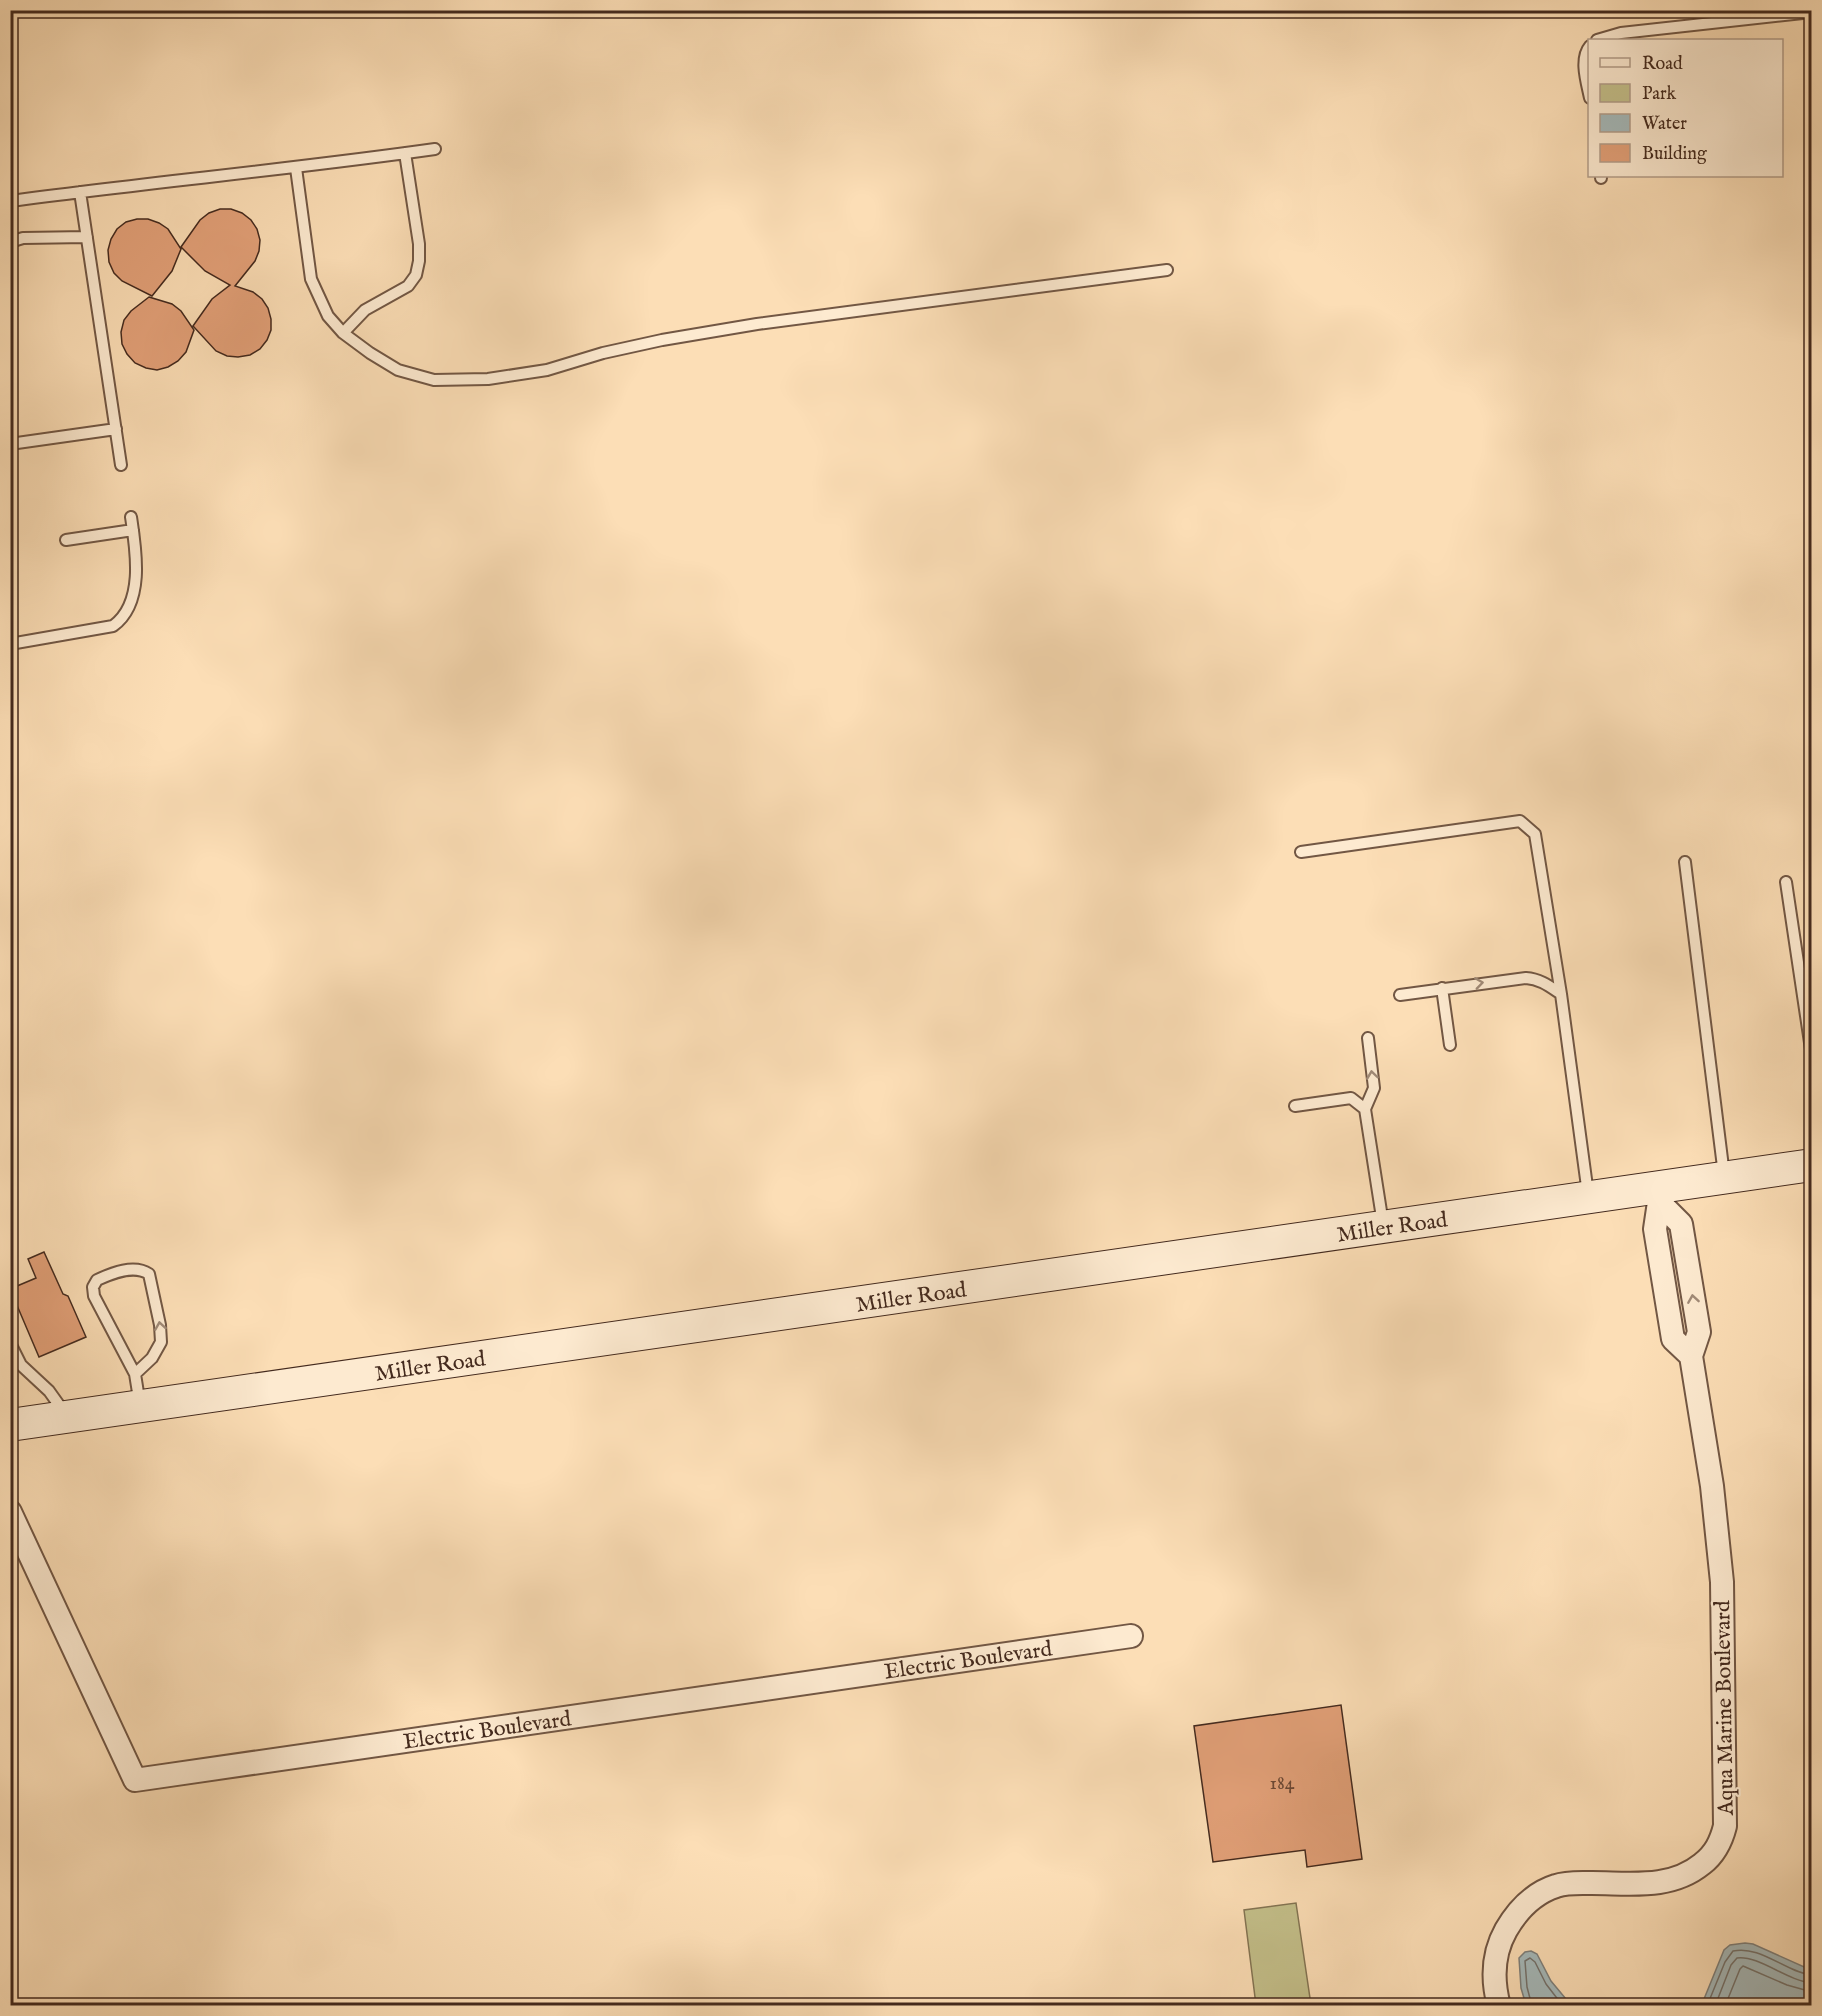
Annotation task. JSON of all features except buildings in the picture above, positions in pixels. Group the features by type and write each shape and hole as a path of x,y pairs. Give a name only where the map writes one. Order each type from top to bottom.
{"street":[{"name":"Miller Road","path":"10,1425 1589,1198 1658,1195 1724,1179 1812,1165"},
{"name":"Aqua Marine Boulevard","path":"1499,2006 1495,1977 1497,1948 1510,1923 1528,1901 1549,1889 1566,1883 1645,1884 1673,1881 1686,1875 1709,1858 1717,1849 1725,1826 1722,1582 1712,1486 1691,1356 1673,1339 1655,1229 1658,1195"},
{"name":"Electric Boulevard","path":"10,1512 135,1780 1131,1636"}],"lane":[{"path":"1600,39 1621,33 1812,12"},
{"path":"1588,48 1584,63 1588,86"},
{"path":"10,201 296,168 435,149"},
{"path":"343,333 365,310 408,286 416,275 419,261 418,244 405,153"},
{"path":"296,168 311,279 327,316 343,333 398,370 434,380 488,379 547,370 603,353 662,340 757,324 1167,270"},
{"path":"80,192 121,465"},
{"path":"10,242 23,238 87,237"},
{"path":"10,444 116,429"},
{"path":"10,644 113,626 122,619 131,602 136,564 131,517"},
{"path":"66,540 133,530"},
{"path":"1301,852 1520,821 1535,834 1561,994 1589,1198"},
{"path":"1685,862 1724,1179"},
{"path":"1786,882 1812,1056"},
{"path":"1400,995 1526,978 1545,983 1561,994"},
{"path":"1442,988 1450,1045"},
{"path":"1368,1038 1374,1088 1365,1109 1384,1227"},
{"path":"1295,1106 1351,1098 1365,1109"},
{"path":"135,1374 159,1348 162,1337 149,1274 129,1270 97,1280 93,1287 97,1306 135,1374 140,1407"},
{"path":"10,1343 21,1365 49,1391 68,1417"}],"green space":[{"path":"1296,1903 1311,2005 1256,2005 1244,1910"}],"water":[{"path":"1753,1944 1811,1970 1811,2005 1697,2005 1704,1999 1724,1950 1730,1945"},
{"path":"1531,1951 1537,1954 1551,1981 1571,2005 1526,2005 1521,1988 1519,1958 1525,1952"}]}
